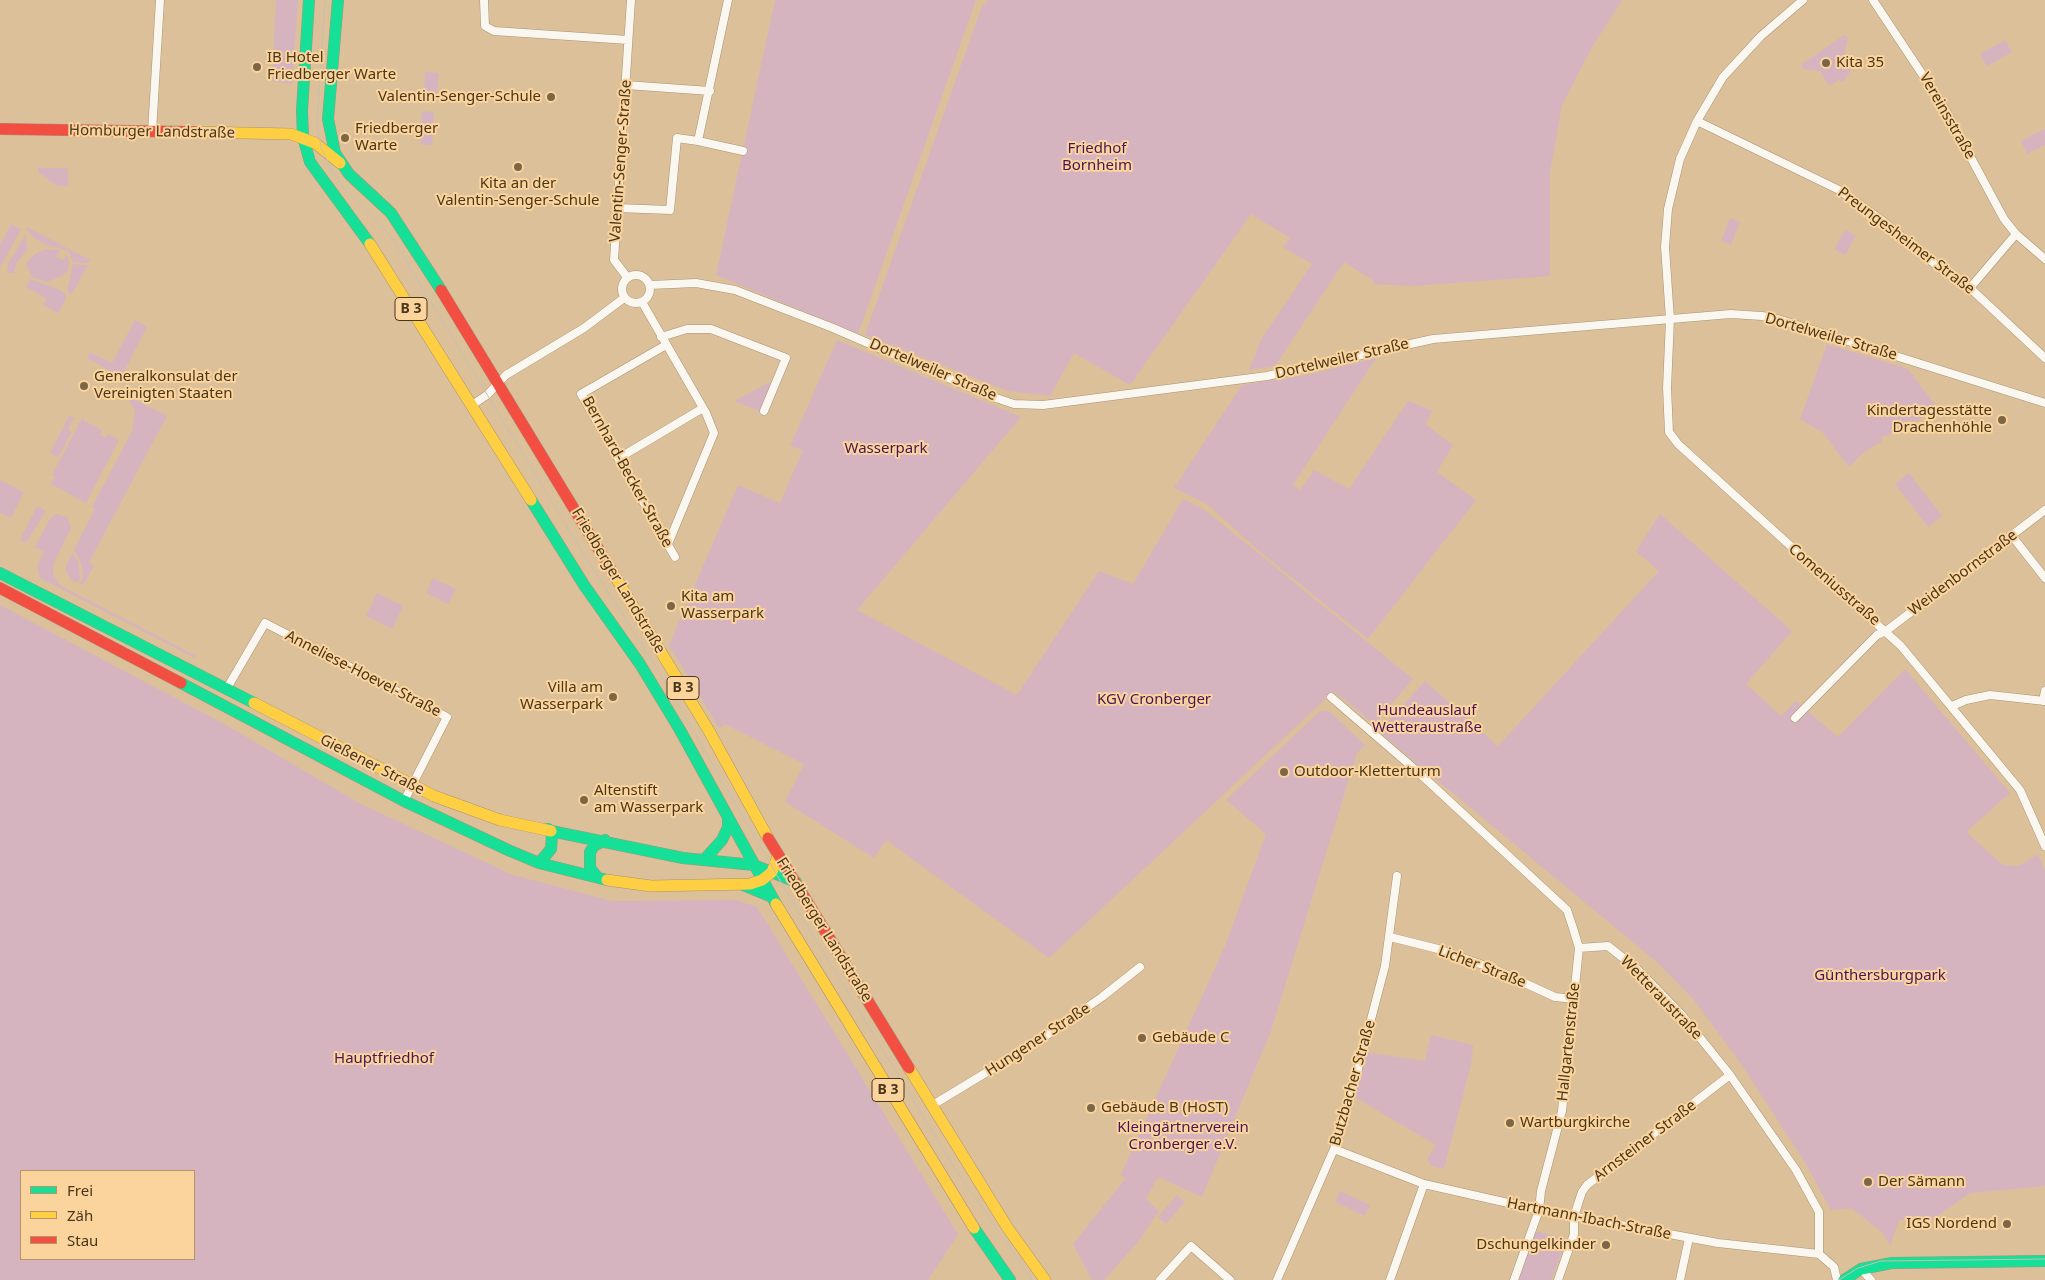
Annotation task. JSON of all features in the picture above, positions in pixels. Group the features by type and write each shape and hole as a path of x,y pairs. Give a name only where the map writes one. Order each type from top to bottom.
{"main road":[{"name":"Friedberger Landstraße","path":"309,0 302,111 303,137 310,162 358,226 584,584 640,664 680,730 772,897 974,1230 1010,1280"},
{"name":"Friedberger Landstraße","path":"338,0 328,125 335,153 344,166 398,221 499,383 709,731 778,856 796,882 845,967 1007,1227 1045,1280"},
{"name":"Homburger Landstraße","path":"0,129 290,134 303,137"},
{"path":"303,137 321,147 344,166"},
{"name":"Gießener Straße","path":"0,573 412,786 500,820 605,840 683,858 754,865 796,882"},
{"name":"Gießener Straße","path":"0,588 404,801 539,862 597,877 650,886 741,884 762,880 772,872"},
{"path":"704,860 722,840 728,827 728,818"},
{"path":"539,862 551,849 552,835 548,829"},
{"path":"597,877 590,868 590,852 594,846 605,840"},
{"path":"772,872 778,856"},
{"name":"Gießener Straße","path":"741,884 772,897"},
{"path":"1844,1280 1862,1269 1892,1262 2045,1261"}],"street":[{"path":"152,132 160,0"},
{"path":"484,0 485,26 494,31 628,40"},
{"name":"Valentin-Senger-Straße","path":"627,278 614,260 631,0"},
{"path":"698,141 728,0"},
{"name":"Comeniusstraße","path":"1804,0 1761,36 1723,77 1697,121 1680,159 1666,224 1665,247 1670,319 1667,388 1669,432 1678,444 1886,631 1952,706 2020,790 2045,846"},
{"name":"Vereinsstraße","path":"1873,0 1942,104 2004,219 2016,234 2045,260"},
{"path":"626,85 710,91"},
{"name":"Preungesheimer Straße","path":"1697,121 1839,190 1883,221 1942,270 1970,288 2045,358"},
{"path":"618,208 670,210 677,138 743,151"},
{"path":"1970,288 2016,234"},
{"path":"640,275 647,279 650,286 650,294 642,302 630,302 624,298 622,291 623,282 627,278 640,275"},
{"name":"Dortelweiler Straße","path":"650,286 696,283 735,290 859,339 990,396 1014,404 1033,405 1267,376 1433,339 1731,314 1762,316 2045,403"},
{"path":"472,405 506,376 584,328 624,298"},
{"path":"642,302 712,426 712,441 668,544"},
{"path":"661,337 687,329 711,329 786,358 764,411"},
{"name":"Bernhard-Becker-Straße","path":"666,345 581,394 675,557"},
{"path":"619,458 703,408"},
{"name":"Weidenbornstraße","path":"1794,718 1877,635 1886,631 2045,510"},
{"path":"2012,536 2045,578"},
{"name":"Anneliese-Hoevel-Straße","path":"226,690 265,623 447,717 404,801"},
{"path":"1952,706 1966,700 1990,695 2044,701 2045,691"},
{"path":"1332,697 1418,772 1566,910 1579,948"},
{"name":"Butzbacher Straße","path":"1277,1280 1334,1149 1366,1045 1386,966 1397,876"},
{"name":"Licher Straße","path":"1390,937 1438,949 1488,967 1555,997 1574,999"},
{"name":"Wetteraustraße","path":"1579,948 1608,946 1637,970 1680,1014 1730,1075 1796,1170 1819,1212 1819,1254"},
{"name":"Hallgartenstraße","path":"1514,1280 1538,1210 1562,1111 1579,948"},
{"name":"Hungener Straße","path":"931,1106 1040,1040 1102,997 1140,967"},
{"name":"Arnsteiner Straße","path":"1574,1217 1582,1192 1587,1185 1730,1075"},
{"name":"Hartmann-Ibach-Straße","path":"1334,1149 1424,1184 1538,1210 1689,1238 1819,1254"},
{"path":"1390,1280 1424,1184"},
{"path":"1558,1280 1574,1234 1574,1217"},
{"path":"1680,1280 1689,1238"},
{"path":"1160,1280 1191,1246 1230,1280"},
{"path":"1819,1254 1834,1267 1836,1280"},
{"path":"1862,1269 1871,1280"}],"green space":[{"path":"276,0 298,0 292,84 272,81"},
{"path":"775,0 976,0 858,334 716,275"},
{"name":"Friedhof Bornheim","path":"988,0 1622,0 1591,49 1562,105 1550,172 1550,276 1412,286 1372,284 1374,281 1344,262 1275,366 1249,370 1262,338 1312,264 1283,247 1290,238 1251,214 1130,385 1074,353 1050,396 1008,391 865,335 981,9"},
{"path":"1844,35 1848,37 1844,54 1854,66 1843,82 1839,80 1829,86 1820,71 1804,69 1801,65"},
{"path":"2005,40 2012,52 1987,66 1980,54"},
{"path":"425,72 439,73 437,94 424,94"},
{"path":"422,111 434,112 432,145 420,144"},
{"path":"2045,129 2045,145 2027,154 2021,141"},
{"path":"38,168 68,168 68,187 55,185 38,172"},
{"path":"1730,218 1740,222 1731,245 1721,241"},
{"path":"11,224 21,229 0,268 0,245"},
{"path":"27,227 90,260 89,263 73,262 69,251 44,244 33,237 26,229"},
{"path":"1845,230 1856,236 1845,255 1834,249"},
{"path":"26,234 27,251 17,262 14,273 7,273 8,264"},
{"path":"46,249 60,250 56,257 63,260 67,254 69,262 68,271 62,276 47,282 32,277 26,263 36,253"},
{"path":"73,264 88,265 72,294 67,291"},
{"path":"30,279 56,288 66,294 65,301 58,313 43,305 46,298 26,287"},
{"path":"135,320 147,327 121,377 87,358 90,352 112,363"},
{"name":"KGV Cronberger","path":"837,340 1021,417 857,610 1017,695 1099,571 1133,584 1183,499 1205,510 1413,679 1374,724 1334,691 1049,958 886,840 874,858 785,802 804,764 725,724 719,728 669,645 738,485 780,503 803,450 790,446"},
{"path":"1827,344 1908,369 1936,406 1916,422 1910,420 1887,436 1883,436 1881,442 1864,452 1849,467 1822,432 1800,419"},
{"path":"1376,358 1293,485 1300,490 1314,470 1349,489 1408,401 1433,411 1425,424 1453,445 1437,472 1476,500 1368,639 1259,551 1207,504 1174,488 1242,385 1306,375"},
{"path":"774,380 761,412 734,401"},
{"path":"130,397 167,416 89,562 94,566 83,585 80,584 83,576 81,563 74,550 95,509 92,507 132,431 135,411 129,400"},
{"path":"69,416 74,418 68,430 72,432 58,457 50,453"},
{"path":"83,416 83,420 102,430 100,435 106,437 108,434 119,440 86,503 51,484 55,477 52,475"},
{"path":"1909,473 1942,516 1928,527 1895,484"},
{"path":"0,480 24,492 11,518 0,513"},
{"path":"37,506 46,511 26,543 20,540"},
{"path":"56,514 67,517 71,528 53,565 53,575 61,586 196,656 195,658 40,578 37,566 44,552 35,547 49,520"},
{"name":"Günthersburgpark","path":"1660,514 1792,631 1746,684 1781,716 1796,701 1838,737 1905,669 2010,793 1966,832 2003,865 2019,866 2038,854 2045,870 2045,1186 1970,1193 1932,1220 1899,1220 1890,1246 1882,1232 1851,1208 1831,1210 1806,1164 1740,1062 1694,1000 1658,963 1379,732 1425,681 1498,746 1659,571 1636,551"},
{"path":"72,553 78,561 80,578 78,583 70,579 65,569"},
{"path":"433,578 456,589 448,604 426,593"},
{"path":"377,593 403,606 392,629 366,616"},
{"name":"Hauptfriedhof","path":"0,605 226,725 359,803 513,875 612,901 736,900 757,907 958,1234 928,1280 0,1280"},
{"name":"Kleingärtnerverein Cronberger e.V.","path":"1320,711 1329,711 1365,745 1357,753 1271,1031 1202,1197 1158,1177 1146,1199 1159,1211 1138,1242 1104,1280 1092,1280 1073,1244 1125,1179 1121,1174 1225,946 1266,834 1226,800"},
{"path":"1431,1035 1473,1045 1471,1064 1444,1169 1432,1166 1427,1159 1436,1145 1351,1095 1364,1052 1425,1061"},
{"path":"1340,1191 1370,1205 1365,1216 1335,1202"},
{"path":"1177,1195 1185,1202 1166,1224 1158,1217"},
{"path":"1535,1231 1567,1239 1551,1280 1517,1280"}],"tram line":[{"path":"325,0 317,124 321,147 332,171 343,187 389,234 407,262 581,550 657,668 785,889 954,1167 1032,1280"},
{"path":"1839,1280 1858,1268 1881,1261 2045,1259"}],"traffic: fast":[{"path":"309,0 302,111 303,137 310,162 370,244"},
{"path":"338,0 328,119 335,153 349,174 391,213 441,290"},
{"path":"531,500 584,585 640,664 680,730 776,904"},
{"path":"0,573 254,703"},
{"path":"181,683 404,801 508,850 539,863 607,880"},
{"path":"704,860 722,840 728,827 728,818"},
{"path":"539,863 551,849 552,835 548,829"},
{"path":"551,831 683,858 754,865 796,882"},
{"path":"597,877 590,868 590,852 594,846 605,840"},
{"path":"743,885 772,897"},
{"path":"974,1228 1010,1280"},
{"path":"1844,1280 1861,1269 1892,1263 2045,1261"}],"traffic: slow":[{"path":"196,132 291,134 315,143 340,163"},
{"path":"370,244 531,500"},
{"path":"610,568 709,731 768,838"},
{"path":"254,703 434,796 500,820 551,831"},
{"path":"607,880 651,886 750,884 762,880 772,872 778,856"},
{"path":"776,904 974,1228"},
{"path":"909,1068 1007,1227 1045,1280"}],"traffic: jam":[{"path":"0,129 196,132"},
{"path":"441,290 610,568"},
{"path":"0,588 181,683"},
{"path":"768,838 909,1068"}],"place":[{"name":"Kita 35","path":"1826,63"},
{"name":"IB Hotel Friedberger Warte","path":"257,67"},
{"name":"Valentin-Senger-Schule","path":"551,97"},
{"name":"Friedberger Warte","path":"345,138"},
{"name":"Kita an der Valentin-Senger-Schule","path":"518,167"},
{"name":"Generalkonsulat der Vereinigten Staaten","path":"84,386"},
{"name":"Kindertagesstätte Drachenhöhle","path":"2002,420"},
{"name":"Kita am Wasserpark","path":"671,606"},
{"name":"Villa am Wasserpark","path":"613,697"},
{"name":"Outdoor-Kletterturm","path":"1284,772"},
{"name":"Altenstift am Wasserpark","path":"584,800"},
{"name":"Gebäude C","path":"1142,1038"},
{"name":"Gebäude B (HoST)","path":"1091,1108"},
{"name":"Wartburgkirche","path":"1510,1123"},
{"name":"Der Sämann","path":"1868,1182"},
{"name":"IGS Nordend","path":"2007,1224"},
{"name":"Dschungelkinder","path":"1606,1245"}],"park label":[{"name":"Wasserpark","path":"886,449"},
{"name":"Hundeauslauf Wetteraustraße","path":"1427,720"}]}
